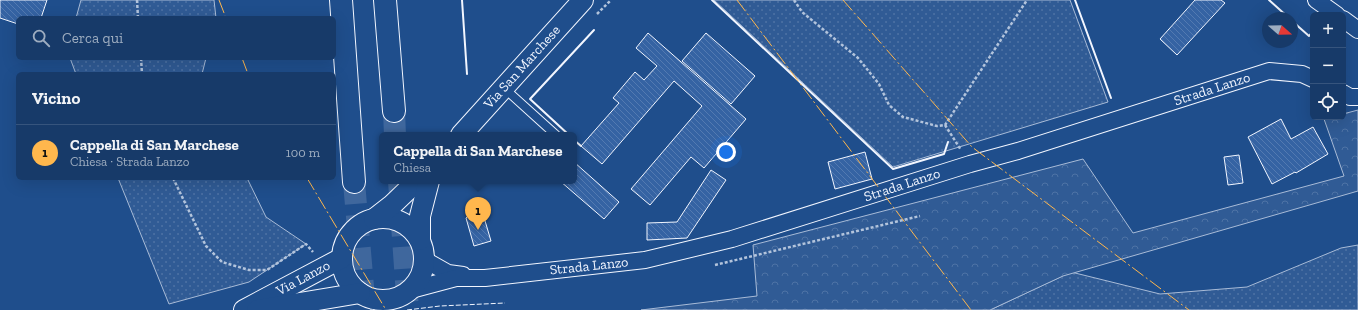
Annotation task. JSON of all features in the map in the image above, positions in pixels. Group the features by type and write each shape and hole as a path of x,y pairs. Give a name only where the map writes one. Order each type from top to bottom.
{"highway":[{"path":"341,0 354,182"},
{"path":"385,0 394,111"}],"street":[{"name":"Via San Marchese","path":"464,132 583,0"},
{"path":"1316,0 1333,12"},
{"path":"1346,21 1358,30"},
{"name":"Strada Lanzo","path":"411,290 456,278 485,278 645,260 732,239 970,164 1018,151 1269,71 1302,74 1310,78"},
{"path":"1346,95 1350,97 1358,97"},
{"path":"374,219 388,218 401,222 412,229 420,240 424,250 425,260 423,271 418,282 411,290 399,298 386,301 372,299 360,293 350,284 344,272 334,262 351,233 362,224 374,219 392,205 414,184"},
{"path":"420,240 420,216 428,184"},
{"name":"Strada Lanzo","path":"425,260 448,274 485,278"},
{"name":"Via Lanzo","path":"244,310 334,262"},
{"name":"Via Lanzo","path":"256,310 360,293"}],"lane":[{"path":"504,87 553,132"}],"path":[{"path":"137,0 138,16"},
{"path":"794,0 802,12 858,58 879,84 889,105 903,118 937,126 945,125 1027,0"},
{"path":"141,60 142,72"},
{"path":"945,125 970,164"},
{"path":"174,180 206,246 222,262 249,270 267,270 306,244 334,262"},
{"path":"715,265 920,216"}],"green space":[{"path":"81,0 214,0 216,16 77,16"},
{"path":"714,0 1070,0 1108,102 893,167"},
{"path":"71,60 206,60 202,72 75,72"},
{"path":"1358,110 1358,191 1063,276 990,310 641,310 757,296 753,245 1083,159 1133,233 1344,176 1324,120 1346,120 1346,113"},
{"path":"119,180 248,180 266,217 306,244 249,282 169,304"},
{"path":"1358,245 1358,310 990,310 1071,272 1160,294 1247,287 1341,248"}],"building":[{"path":"0,0 47,0 42,16 16,16 16,23 0,18"},
{"path":"1195,0 1221,0 1225,3 1177,55 1160,39"},
{"path":"648,33 746,119 704,168 691,157 650,205 631,189 702,106 674,81 602,164 581,146 619,103 613,98 635,72 644,80 657,66 636,48"},
{"path":"706,33 755,76 731,104 682,61"},
{"path":"1281,119 1291,139 1313,127 1328,154 1296,173 1295,172 1272,184 1248,137"},
{"path":"865,152 872,179 835,189 828,162"},
{"path":"1239,155 1243,183 1228,185 1224,157"},
{"path":"577,165 619,202 604,219 563,184 577,184"},
{"path":"711,170 726,180 687,238 647,240 647,223 677,222"},
{"path":"477,211 483,214 491,241 474,246 466,218 471,213"}],"tunnel":[{"path":"394,111 395,132"},
{"path":"354,182 365,310"},
{"path":"399,184 408,310"}],"fence":[{"path":"407,310 440,306 505,303"}],"wall":[{"path":"462,0 467,74"},
{"path":"712,0 893,169 944,154 948,142"},
{"path":"1075,0 1111,98"},
{"path":"1269,0 1282,12"},
{"path":"1298,26 1309,36 1310,35"},
{"path":"566,132 530,99 594,30"},
{"path":"577,143 581,146"}],"power":[{"path":"219,0 225,16"},
{"path":"737,0 971,310"},
{"path":"843,0 972,147 1189,310"},
{"path":"243,60 247,72"},
{"path":"308,180 386,310"}],"place":[{"name":"Cappella di San Marchese","path":"478,230"}]}
